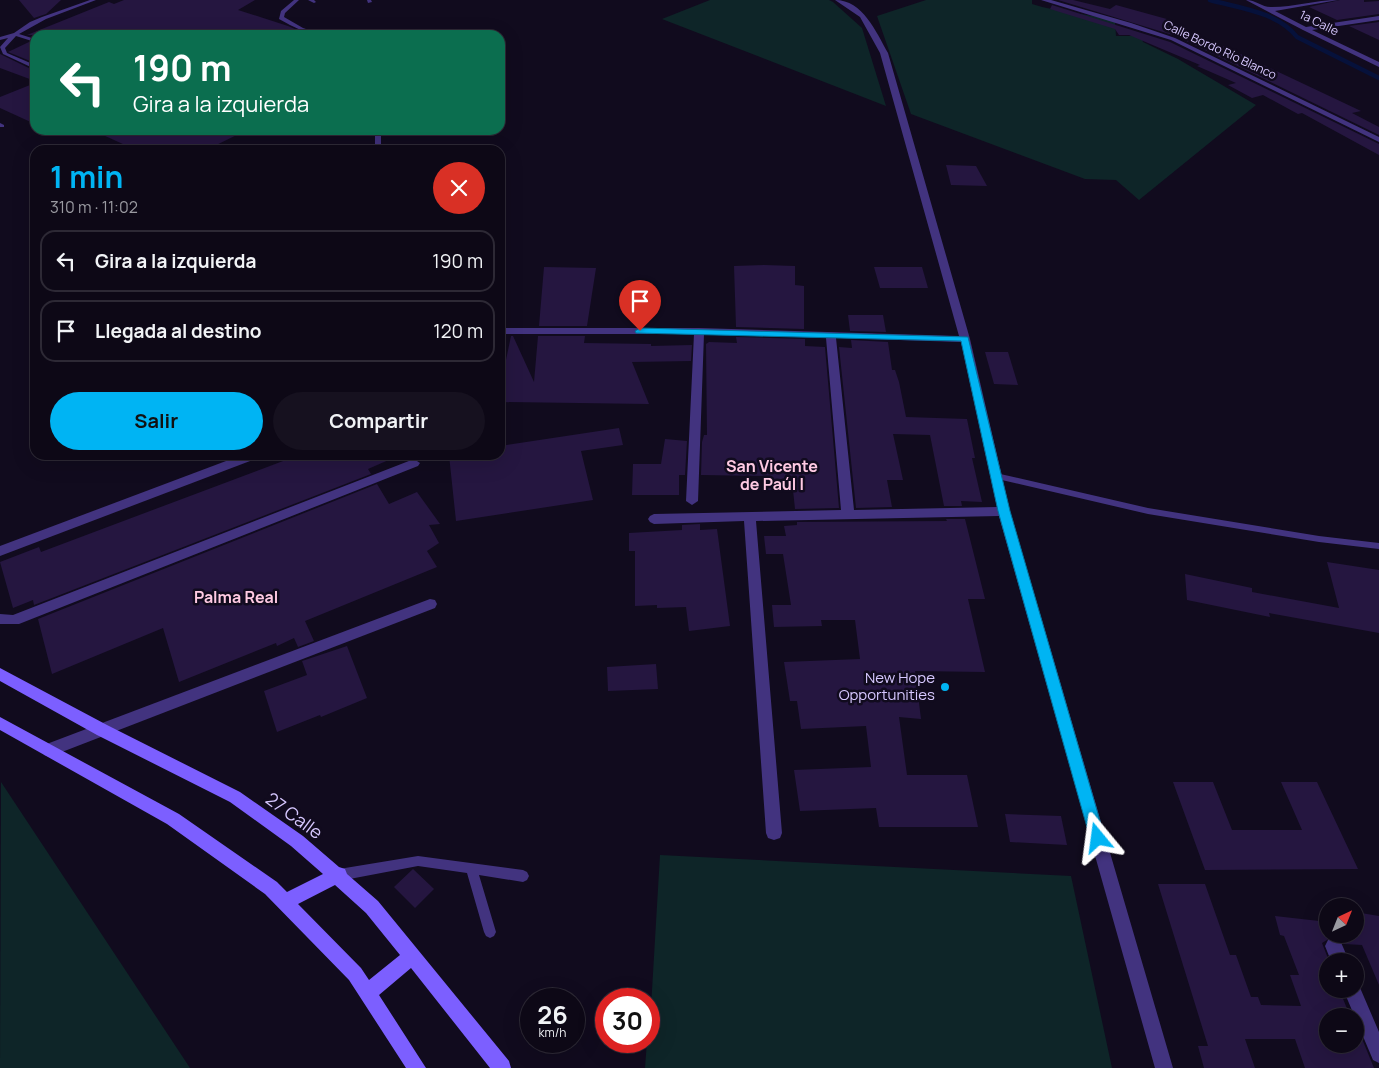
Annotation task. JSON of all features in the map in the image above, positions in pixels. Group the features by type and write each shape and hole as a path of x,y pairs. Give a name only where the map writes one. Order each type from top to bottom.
{"street":[{"path":"838,0 863,16 884,53 965,339 1004,511 1164,1068"},
{"name":"Calle Bordo Río Blanco","path":"1044,0 1129,24 1173,39 1379,140"},
{"name":"1a Calle","path":"1249,0 1305,30 1379,65"},
{"path":"1268,10 1335,0"},
{"path":"1305,30 1379,18"},
{"path":"505,331 699,331 965,339"},
{"path":"692,501 699,331"},
{"path":"831,335 848,515"},
{"path":"0,551 241,460"},
{"path":"0,620 14,620 414,463"},
{"path":"654,519 1004,511"},
{"path":"750,517 774,833"},
{"path":"49,750 430,604"},
{"name":"27 Calle","path":"0,674 102,730 235,798 297,841 339,875 372,907 502,1068"},
{"path":"0,723 173,820 271,888 355,974 417,1068"},
{"path":"285,902 339,875"},
{"path":"368,993 412,956"},
{"path":"1356,998 1379,1054"}],"lane":[{"path":"30,64 5,54 1,48 14,34 29,23 94,0"},
{"path":"297,0 283,12 281,18 287,23 304,30"},
{"path":"0,39 14,34 30,39"},
{"path":"996,476 1148,511 1319,539 1379,546"},
{"path":"339,875 418,860 523,876"},
{"path":"471,868 490,932"}],"green space":[{"path":"710,0 829,0 833,2 862,28 886,106 662,19"},
{"path":"926,0 1032,0 1032,4 1042,7 1115,21 1116,36 1141,36 1143,42 1178,59 1256,105 1139,200 1116,180 1085,179 911,114 877,16"},
{"path":"1,782 190,1068 0,1068"},
{"path":"660,855 1071,876 1112,1068 645,1068 646,1053 660,1053 660,988 652,988"}],"building":[{"path":"19,0 61,0 46,14 34,18"},
{"path":"124,0 255,0 238,10 297,30 39,30 109,2 114,4"},
{"path":"1058,0 1073,0 1110,9 1116,5 1174,21 1164,24 1230,49 1361,111 1352,113 1379,127 1379,135 1176,36"},
{"path":"1340,0 1379,1 1379,14 1337,20 1309,7"},
{"path":"1052,5 1170,42 1379,144 1379,155 1302,113 1298,114 1263,95 1252,98 1228,85 1236,83 1197,66 1200,65 1129,35 1119,35 1115,29 1050,9"},
{"path":"1379,22 1379,40 1349,26"},
{"path":"29,42 30,42 30,61 8,52"},
{"path":"0,54 30,69 30,79 0,68"},
{"path":"30,85 30,122 0,108 0,97"},
{"path":"103,135 237,135 216,145 125,145"},
{"path":"946,165 976,166 987,186 951,185"},
{"path":"734,266 795,266 795,285 804,286 804,329 736,327"},
{"path":"544,267 596,268 587,326 539,326"},
{"path":"874,267 922,267 928,288 880,288"},
{"path":"848,315 883,315 886,332 850,331"},
{"path":"511,336 513,336 534,382 538,336 585,336 584,343 651,344 651,346 692,345 691,361 632,362 649,404 505,402 505,365"},
{"path":"736,337 805,339 805,346 825,347 839,508 795,509 793,490 767,490 766,476 701,475 702,442 704,435 707,435 706,344 709,342 737,343"},
{"path":"851,340 888,342 892,370 895,370 899,382 906,417 967,419 975,458 972,458 982,502 961,501 962,506 944,506 930,435 893,434 903,480 887,480 892,507 856,508 839,347 852,348"},
{"path":"985,352 1008,352 1018,385 994,384"},
{"path":"619,428 623,445 581,451 593,500 456,521 450,460 505,460 505,445"},
{"path":"665,439 687,441 685,475 679,475 679,495 632,495 633,464 661,464"},
{"path":"286,460 389,460 368,469 371,474 34,605 33,600 13,608 0,562 39,547 41,552"},
{"path":"377,484 389,504 417,492 440,524 429,525 439,543 427,551 437,567 305,621 314,641 298,647 294,638 277,646 276,643 179,682 163,628 52,674 38,619"},
{"path":"946,519 965,519 985,599 968,599 985,672 915,671 921,719 899,717 907,775 967,775 978,827 879,827 876,808 800,811 794,770 871,767 866,726 801,729 797,701 790,701 784,662 860,659 855,620 821,620 822,626 774,627 772,605 791,605 783,554 766,554 764,536 786,536 784,526 797,525 797,522 947,521"},
{"path":"700,524 700,530 717,529 730,626 689,631 686,607 657,608 657,605 635,606 635,551 629,551 629,533 682,530 682,525"},
{"path":"1327,562 1379,570 1379,633 1269,613 1270,617 1187,600 1185,574 1252,588 1252,592 1339,608"},
{"path":"347,646 367,698 321,717 320,715 277,732 264,691 307,675 302,661"},
{"path":"656,664 658,689 608,691 607,667"},
{"path":"1173,782 1213,782 1232,830 1302,830 1281,782 1317,782 1358,869 1205,870"},
{"path":"1005,814 1061,816 1067,845 1010,842"},
{"path":"413,869 434,889 415,908 394,887"},
{"path":"1158,884 1205,884 1230,955 1236,955 1251,997 1258,997 1261,1005 1301,1006 1290,975 1299,975 1284,936 1280,935 1275,916 1319,921 1319,943 1322,943 1326,953 1319,953 1319,998 1343,998 1347,1008 1319,1008 1319,1053 1364,1053 1364,1044 1374,1068 1305,1068 1295,1039 1245,1039 1255,1068 1204,1068 1198,1046 1208,1046"},
{"path":"1364,914 1379,916 1379,985 1362,945 1344,944 1364,943"}],"waterway":[{"path":"1210,0 1269,16 1289,29 1297,37 1379,78"}],"place":[{"name":"New Hope Opportunities","path":"945,687"}],"district":[{"name":"San Vicente de Paúl I","path":"772,475"},
{"name":"Palma Real","path":"236,597"}],"route":[{"path":"640,331 965,339 1004,511 1098,838"}]}
